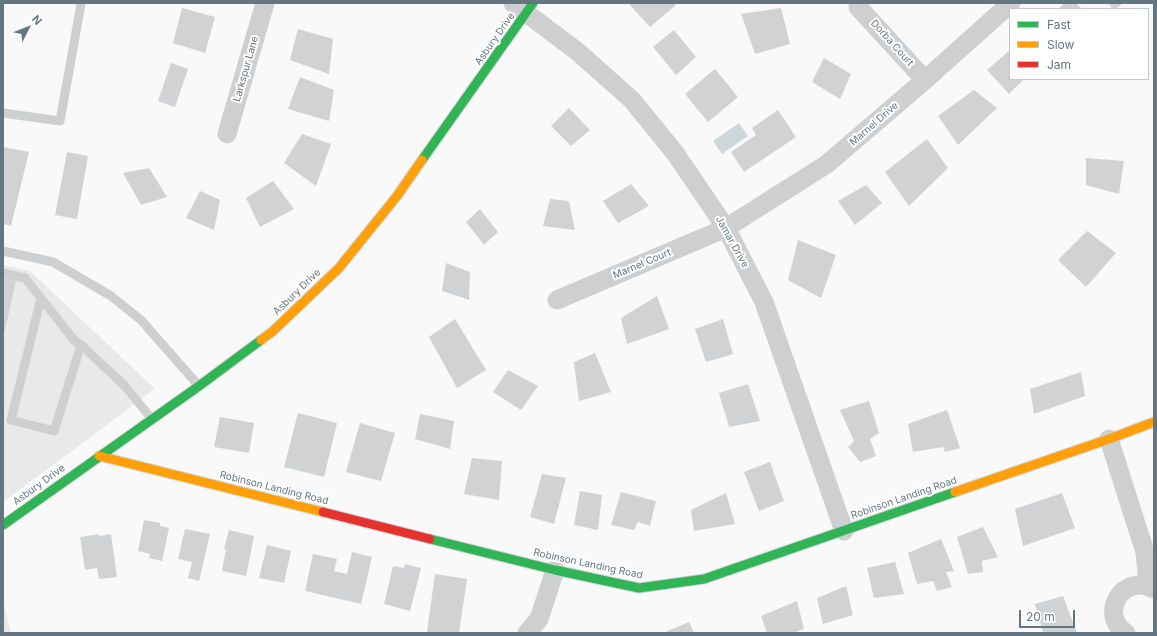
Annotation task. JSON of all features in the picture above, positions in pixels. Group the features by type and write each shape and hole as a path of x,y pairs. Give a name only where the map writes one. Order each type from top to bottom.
{"street":[{"name":"Larkspur Lane","path":"227,134 265,3"},
{"name":"Marnel Drive","path":"726,228 828,164 1011,3"},
{"name":"Jamar Drive","path":"524,6 632,100 676,153 726,228 764,302 844,531"},
{"name":"Asbury Drive","path":"3,524 199,386 272,331 339,268 397,196 524,6"},
{"name":"Dorba Court","path":"858,7 925,80"},
{"name":"Marnel Court","path":"557,300 726,228"},
{"name":"Robinson Landing Road","path":"99,456 555,570 639,588 704,579 1109,439 1154,422"},
{"path":"1109,439 1145,552 1151,587 1138,584 1130,586 1122,591 1115,602 1113,612 1115,621 1126,633"},
{"path":"527,633 539,619 555,570"}],"lane":[{"path":"3,113 60,122 80,3"},
{"path":"3,251 53,262 111,296 141,320 199,386"},
{"path":"3,273 25,278 74,340 124,384 152,419"},
{"path":"41,298 11,420 54,431 81,345"}],"shaded area":[{"path":"739,123 748,136 722,154 713,141"},
{"path":"3,265 30,271 155,389 3,502"},
{"path":"3,600 11,633 3,633"}],"building":[{"path":"628,3 673,3 676,5 650,27"},
{"path":"1065,3 1076,3 1081,8 1059,8"},
{"path":"1108,3 1123,3 1117,8 1111,8"},
{"path":"182,8 215,17 205,53 173,43"},
{"path":"781,8 790,44 755,54 741,14"},
{"path":"298,29 333,39 329,74 290,60"},
{"path":"674,30 696,57 676,75 653,47"},
{"path":"1009,51 1009,80 1023,80 1009,94 987,70"},
{"path":"824,58 851,74 840,99 812,82"},
{"path":"171,63 188,69 175,107 158,101"},
{"path":"715,69 738,97 708,122 685,94"},
{"path":"300,77 334,90 329,121 288,109"},
{"path":"974,90 997,108 958,145 938,116"},
{"path":"569,108 590,130 571,146 551,126"},
{"path":"778,110 796,137 744,172 731,152 756,135 752,128"},
{"path":"302,134 331,144 316,186 284,163"},
{"path":"927,139 948,168 909,206 885,172"},
{"path":"3,147 29,152 11,226 3,224"},
{"path":"67,152 88,156 77,219 55,215"},
{"path":"1086,158 1124,161 1119,194 1086,185"},
{"path":"149,168 167,197 141,205 123,173"},
{"path":"273,181 294,209 260,227 246,198"},
{"path":"631,184 649,206 618,223 603,201"},
{"path":"866,185 882,203 855,225 838,201"},
{"path":"200,191 220,200 214,230 186,218"},
{"path":"550,199 569,201 575,230 543,226"},
{"path":"480,209 498,232 484,245 466,222"},
{"path":"1087,231 1116,253 1086,287 1058,260"},
{"path":"798,240 836,255 821,298 788,280"},
{"path":"446,263 470,272 469,300 442,291"},
{"path":"3,278 16,281 4,334 3,334"},
{"path":"657,296 669,329 627,344 621,318"},
{"path":"455,319 486,370 457,388 429,337"},
{"path":"723,319 733,354 706,362 695,329"},
{"path":"595,353 611,392 579,401 574,362"},
{"path":"508,370 538,386 521,410 493,392"},
{"path":"1081,372 1085,396 1034,414 1030,389"},
{"path":"748,384 760,421 729,427 719,393"},
{"path":"869,401 879,433 870,439 876,456 860,462 848,447 854,441 840,410"},
{"path":"947,410 960,448 945,452 943,447 913,452 908,424"},
{"path":"298,413 337,423 324,477 284,467"},
{"path":"420,414 454,421 450,449 415,439"},
{"path":"220,417 254,423 249,453 214,447"},
{"path":"360,423 395,433 381,481 346,472"},
{"path":"472,458 502,461 499,500 464,494"},
{"path":"770,462 784,501 759,511 744,472"},
{"path":"542,474 566,478 554,524 530,517"},
{"path":"580,491 602,495 598,530 574,525"},
{"path":"621,492 656,501 650,526 638,522 634,530 611,525"},
{"path":"726,493 735,524 694,531 691,510"},
{"path":"1062,493 1075,528 1023,546 1015,509"},
{"path":"144,520 160,523 160,526 169,528 162,561 149,558 150,554 138,551"},
{"path":"983,527 998,557 982,561 983,572 968,574 957,537"},
{"path":"185,529 210,534 199,581 188,578 192,562 178,559"},
{"path":"229,530 254,536 246,576 222,571 226,549 224,549"},
{"path":"99,534 99,536 111,534 117,577 99,579 97,568 85,570 80,537"},
{"path":"941,539 954,571 946,572 952,587 937,591 933,581 917,584 908,553"},
{"path":"267,545 291,551 284,583 259,578"},
{"path":"352,552 372,557 361,604 305,591 313,554 337,559 334,571 347,574"},
{"path":"895,562 904,594 874,598 867,568"},
{"path":"405,564 421,568 410,611 384,604 393,566 404,568"},
{"path":"435,574 467,579 459,633 427,632"},
{"path":"846,586 853,615 823,624 817,598"},
{"path":"1063,596 1077,633 1043,633 1035,604"},
{"path":"797,601 804,629 793,633 767,633 761,616"},
{"path":"689,622 694,633 663,633"}],"traffic: fast":[{"path":"422,160 533,3"},
{"path":"3,525 199,386 261,340"},
{"path":"430,539 555,570 639,588 704,579 955,492"}],"traffic: slow":[{"path":"261,340 273,331 339,268 397,196 422,160"},
{"path":"955,492 1154,422"},
{"path":"99,456 323,512"}],"traffic: jam":[{"path":"323,512 430,539"}]}
